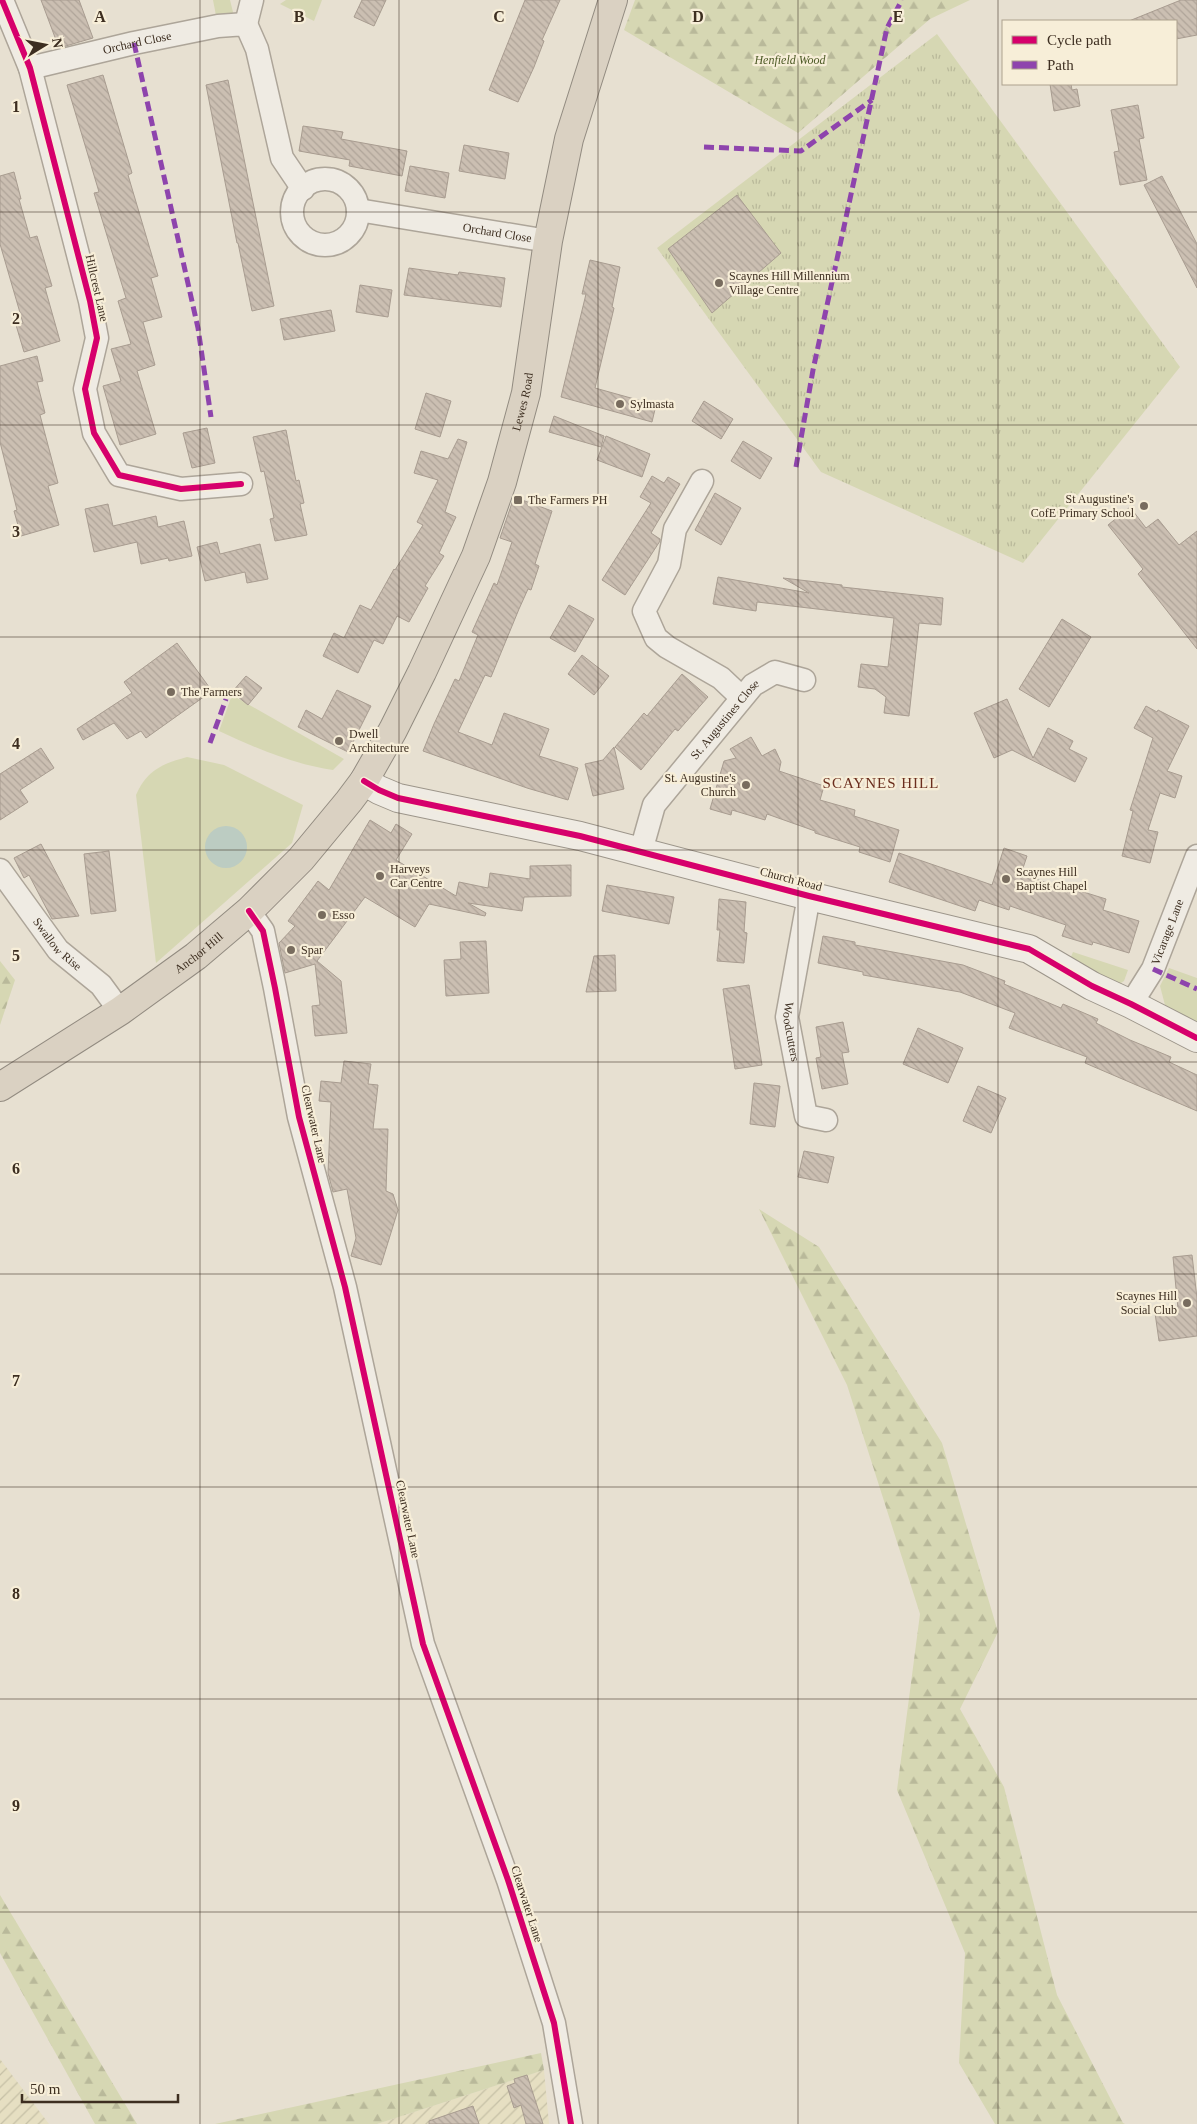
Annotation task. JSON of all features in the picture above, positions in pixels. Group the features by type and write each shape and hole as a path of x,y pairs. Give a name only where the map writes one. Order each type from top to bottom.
{"highway":[{"name":"Lewes Road","path":"364,781 422,672 472,565 502,482 526,392 548,241 569,139 613,0"},
{"name":"Anchor Hill","path":"0,1087 120,1011 196,956 248,912 301,859 364,781"}],"street":[{"name":"Hillcrest Lane","path":"2,0 30,68 92,310 97,338 85,390 94,433 120,475 181,489 242,484"},
{"path":"252,0 246,24 257,49 282,158 302,189"},
{"name":"Orchard Close","path":"30,68 134,43 218,26 246,24"},
{"path":"322,179 342,184 350,191 356,200 358,210 355,226 345,239 330,245 314,243 304,238 297,229 293,219 294,203 302,189 311,182 322,179"},
{"name":"Orchard Close","path":"358,210 548,241"},
{"path":"702,481 675,529 669,564 644,611 656,638 667,648 721,678 741,697"},
{"name":"St. Augustines Close","path":"641,851 654,805 752,684 775,672 804,680"},
{"name":"Church Road","path":"364,781 398,798 580,836 809,896 1029,949 1092,986 1197,1038"},
{"name":"Vicarage Lane","path":"1131,1004 1152,969 1197,856"},
{"name":"Swallow Rise","path":"0,870 58,950 101,985 120,1011"},
{"name":"Woodcutters","path":"809,896 788,1017 806,1116 826,1120"},
{"name":"Clearwater Lane","path":"248,912 263,932 299,1117 345,1287 424,1644 508,1880 554,2022 571,2124"}],"shaded area":[{"path":"230,826 238,829 244,835 247,847 244,859 238,865 222,868 214,865 208,859 205,843 208,835 214,829"},
{"path":"0,2059 49,2124 0,2124"},
{"path":"544,2070 549,2124 377,2124"}],"green space":[{"path":"213,0 230,0 236,24 218,26"},
{"path":"286,0 322,0 314,21 280,4"},
{"name":"Henfield Wood","path":"635,0 970,0 930,19 798,133 624,30"},
{"path":"937,34 1180,367 1023,563 821,472 657,248"},
{"path":"232,695 344,759 333,770 303,764 274,755 219,731"},
{"path":"187,757 224,765 303,805 292,843 156,963 136,795 140,786 156,769"},
{"path":"1073,952 1128,970 1124,981 1116,986 1065,971"},
{"path":"0,961 15,980 0,1025"},
{"path":"1169,968 1197,978 1197,1038 1170,1024 1160,986"},
{"path":"759,1209 819,1247 942,1443 998,1632 960,1709 1004,1787 1057,1995 1125,2124 995,2124 959,2063 965,1953 897,1790 920,1614 847,1385"},
{"path":"0,1895 137,2124 95,2124 0,1953"},
{"path":"541,2053 544,2070 377,2124 215,2124"}],"building":[{"path":"41,0 79,0 93,38 59,48"},
{"path":"362,0 386,0 374,26 354,17"},
{"path":"525,0 560,0 518,102 489,90"},
{"path":"1181,0 1197,0 1197,35 1177,39 1177,20 1131,20"},
{"path":"103,75 132,173 128,175 158,276 151,278 162,317 143,322 155,365 137,371 156,434 120,445 103,386 121,381 111,349 131,344 118,301 126,298 94,193 99,192 67,85"},
{"path":"228,80 274,306 252,311 206,85"},
{"path":"1050,85 1071,85 1072,90 1077,89 1080,106 1054,111"},
{"path":"1138,105 1144,138 1139,139 1147,180 1120,185 1114,152 1119,151 1111,110"},
{"path":"303,126 343,132 341,139 407,151 402,176 349,166 350,160 299,151"},
{"path":"464,145 509,153 505,179 459,171"},
{"path":"410,166 449,173 445,198 405,191"},
{"path":"14,172 21,199 19,199 30,238 37,236 52,286 45,288 60,341 24,352 16,325 23,323 0,244 0,176"},
{"path":"1162,176 1197,244 1197,288 1144,185"},
{"name":"Scaynes Hill Millennium Village Centre","path":"737,195 781,253 712,313 668,249"},
{"path":"590,260 620,267 612,307 614,308 595,388 656,405 652,422 561,397 586,294 582,294"},
{"path":"409,268 458,275 459,272 505,278 501,307 404,295"},
{"path":"360,285 392,290 388,317 356,312"},
{"path":"331,310 335,331 284,340 280,319"},
{"path":"37,356 43,381 37,382 45,413 40,415 58,483 48,486 59,525 21,536 14,511 17,510 0,442 0,366"},
{"path":"426,393 451,401 440,437 415,429"},
{"path":"704,401 733,419 721,439 692,421"},
{"path":"554,416 604,436 601,447 549,432"},
{"path":"207,428 215,463 192,468 183,433"},
{"path":"286,430 296,481 299,480 304,503 300,504 307,535 275,541 270,519 274,518 264,471 261,472 253,437"},
{"path":"606,436 650,454 642,477 597,460"},
{"path":"458,439 467,442 445,512 456,517 439,553 444,556 425,586 428,588 409,622 397,616 383,644 374,640 358,673 323,656 334,633 344,638 360,605 371,610 394,569 423,525 417,522 438,480 414,473 421,451 448,459"},
{"path":"743,441 772,458 760,479 731,461"},
{"path":"652,476 664,483 668,477 680,484 651,533 660,541 625,595 602,580 651,503 640,497"},
{"path":"715,493 741,508 721,545 695,530"},
{"path":"514,497 552,511 535,564 539,566 531,590 528,589 491,677 485,675 458,732 492,745 504,713 549,729 539,756 578,768 568,800 527,788 423,751 455,679 459,681 478,635 472,632 494,583 497,585 512,542 500,538"},
{"path":"108,504 113,526 156,516 158,527 184,521 192,556 169,561 168,558 141,564 137,542 94,552 85,509"},
{"path":"1130,507 1146,528 1158,519 1179,545 1197,531 1197,649 1138,574 1143,569 1108,525"},
{"path":"217,542 220,554 260,544 268,579 247,583 245,572 205,581 197,547"},
{"path":"718,577 809,593 783,578 842,585 842,587 943,598 941,625 919,623 909,716 884,713 886,697 875,689 858,687 861,664 888,667 894,618 757,602 756,611 713,604"},
{"path":"569,605 594,619 575,652 550,638"},
{"path":"1062,619 1091,637 1049,707 1019,689"},
{"name":"The Farmers","path":"177,643 212,691 146,738 141,731 127,739 114,723 83,740 77,729 132,693 124,682"},
{"path":"582,655 609,676 594,695 568,674"},
{"path":"682,674 708,697 678,731 675,729 641,770 615,747 644,713 647,716"},
{"path":"246,676 262,688 248,705 232,692"},
{"path":"337,690 371,706 348,752 298,727 306,710 322,719"},
{"path":"1007,699 1033,758 1048,728 1073,741 1069,749 1087,758 1075,782 1012,750 994,758 974,713"},
{"path":"1146,706 1189,726 1167,771 1182,776 1175,798 1160,793 1148,830 1158,832 1150,863 1122,856 1133,811 1130,810 1153,738 1134,728"},
{"path":"751,737 762,756 775,749 781,762 779,771 824,786 820,800 855,810 854,816 899,830 890,862 859,852 860,847 815,833 815,831 767,814 765,820 732,810 731,815 710,809 724,761 736,758 730,749"},
{"path":"614,747 624,789 593,796 585,764 603,760"},
{"path":"41,748 54,768 20,790 28,802 0,820 0,774"},
{"path":"370,820 391,833 396,824 412,834 396,860 456,896 459,882 488,888 490,873 530,879 530,866 571,865 571,896 524,897 522,911 468,903 486,913 485,916 429,904 415,927 365,897 317,961 341,981 347,1033 315,1036 312,1006 320,1005 315,964 285,973 279,943 295,926 288,921 318,881 329,890"},
{"path":"41,844 79,916 52,919 29,875 24,878 14,858"},
{"path":"1004,848 1027,856 1021,874 1076,893 1077,890 1106,899 1103,910 1139,921 1129,953 1093,942 1092,945 1062,936 1066,925 1010,906 1009,910 979,900 975,911 889,882 899,853 992,885"},
{"path":"109,851 116,911 91,914 84,854"},
{"path":"607,885 674,897 669,924 602,911"},
{"path":"719,899 746,902 744,932 747,933 744,963 717,961 720,930 717,930"},
{"path":"823,936 855,942 855,945 963,965 1005,981 1004,984 1061,1008 1063,1004 1098,1019 1096,1023 1171,1057 1169,1062 1197,1075 1197,1111 1085,1063 1087,1057 1009,1028 1015,1013 960,992 863,975 863,972 818,963"},
{"path":"486,941 489,993 446,996 444,960 461,959 460,942"},
{"path":"615,955 616,991 586,992 594,956"},
{"path":"749,985 762,1065 735,1069 723,989"},
{"path":"843,1022 849,1052 842,1053 848,1084 822,1089 816,1058 821,1057 816,1027"},
{"path":"918,1028 963,1048 948,1083 903,1064"},
{"path":"344,1061 371,1064 368,1084 378,1085 373,1129 388,1129 386,1191 393,1194 398,1210 381,1265 351,1256 356,1238 347,1189 333,1192 328,1173 331,1102 319,1101 321,1081 341,1083"},
{"path":"754,1083 780,1086 775,1127 750,1124"},
{"path":"978,1086 1006,1098 991,1133 963,1121"},
{"path":"804,1151 834,1157 828,1183 798,1177"},
{"name":"Scaynes Hill Social Club","path":"1192,1255 1197,1298 1197,1336 1159,1341 1155,1313 1178,1309 1173,1257"},
{"path":"527,2075 543,2124 526,2124 521,2105 514,2108 507,2086 515,2083 514,2079"},
{"path":"473,2106 479,2124 429,2124 429,2121"}],"marked path":[{"path":"796,467 813,370 887,28 902,0"},
{"path":"134,43 198,328 211,417"},
{"path":"704,147 801,151 872,100"},
{"path":"210,743 226,699"},
{"path":"1153,969 1197,989"}],"cycle path":[{"path":"2,0 30,68 90,301 97,338 85,389 94,433 119,475 181,489 241,484"},
{"path":"364,781 398,798 580,836 809,896 1029,949 1092,986 1197,1038"},
{"path":"249,911 263,931 299,1117 345,1287 423,1644 508,1880 554,2023 571,2124"}],"place":[{"name":"Scaynes Hill Millennium Village Centre","path":"719,283"},
{"name":"Sylmasta","path":"620,404"},
{"name":"The Farmers PH","path":"518,500"},
{"name":"St Augustine's CofE Primary School","path":"1144,506"},
{"name":"The Farmers","path":"171,692"},
{"name":"Dwell Architecture","path":"339,741"},
{"name":"St. Augustine's Church","path":"746,785"},
{"name":"Harveys Car Centre","path":"380,876"},
{"name":"Scaynes Hill Baptist Chapel","path":"1006,879"},
{"name":"Esso","path":"322,915"},
{"name":"Spar","path":"291,950"},
{"name":"Scaynes Hill Social Club","path":"1187,1303"}],"district":[{"name":"SCAYNES HILL","path":"881,783"}]}
